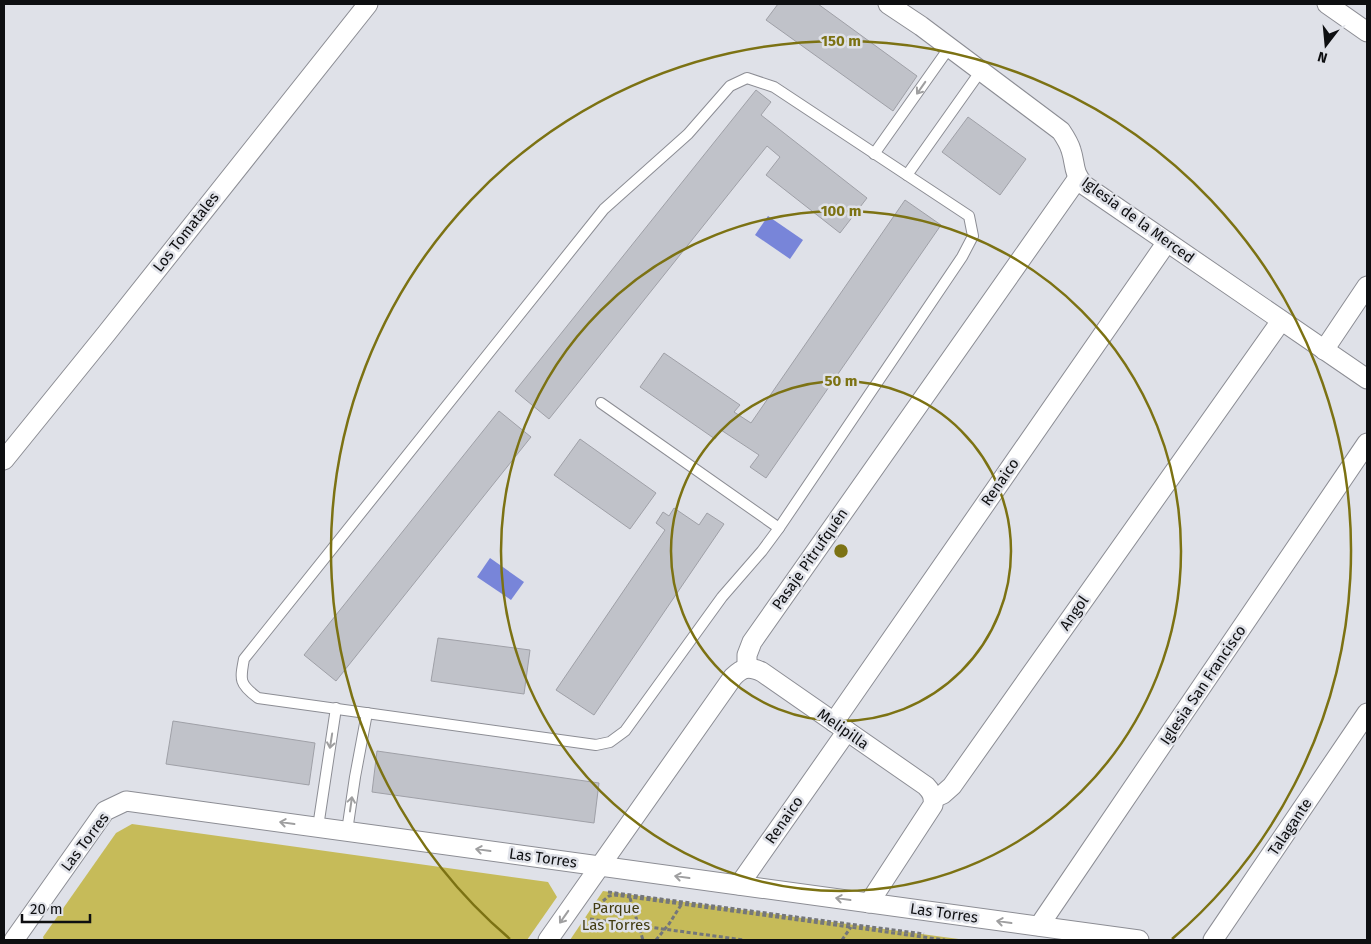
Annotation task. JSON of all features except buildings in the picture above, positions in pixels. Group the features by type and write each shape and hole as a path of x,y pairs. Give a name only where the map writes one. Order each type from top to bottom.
{"street":[{"name":"Los Tomatales","path":"4,460 368,4"},
{"name":"Iglesia de la Merced","path":"888,4 921,26 1060,131 1067,139 1071,148 1074,168 1078,178 1084,184 1367,379"},
{"path":"1327,4 1367,32"},
{"name":"Pasaje Pitrufquén","path":"747,668 747,655 752,642 1078,178"},
{"name":"Renaico","path":"739,885 840,727 1167,242"},
{"path":"1324,350 1367,286"},
{"name":"Angol","path":"869,903 929,813 934,798 943,794 952,786 1281,321"},
{"name":"Iglesia San Francisco","path":"1039,926 1367,443"},
{"path":"548,940 734,677 740,670 747,668"},
{"name":"Melipilla","path":"747,668 754,668 762,672 926,786 932,792 934,798"},
{"name":"Talagante","path":"1213,940 1367,713"},
{"name":"Las Torres","path":"14,940 105,811 126,801 1139,940"}],"lane":[{"path":"874,154 949,48"},
{"path":"906,175 980,72"},
{"path":"747,78 774,87 874,154 969,216 973,236 962,257 779,528 762,551 722,597 625,731 610,742 596,745 258,698 247,689 240,677 244,659 604,209 688,134 730,86 747,78"},
{"path":"601,403 779,528"},
{"path":"318,827 336,708"},
{"path":"347,831 367,713"}],"path":[{"path":"603,891 945,938"},
{"path":"599,906 609,896 615,895 945,938"},
{"path":"630,898 643,940"},
{"path":"656,940 681,905"},
{"path":"585,926 595,913"},
{"path":"590,919 744,940"},
{"path":"842,940 851,927"}],"green space":[{"name":"Parque Las Torres","path":"132,824 548,882 557,897 527,940 44,940 43,937 116,833"},
{"name":"Parque Las Torres","path":"603,891 966,940 570,940"}],"water":[{"path":"768,216 803,240 790,259 755,235"},
{"path":"490,558 524,582 511,600 477,577"}]}
